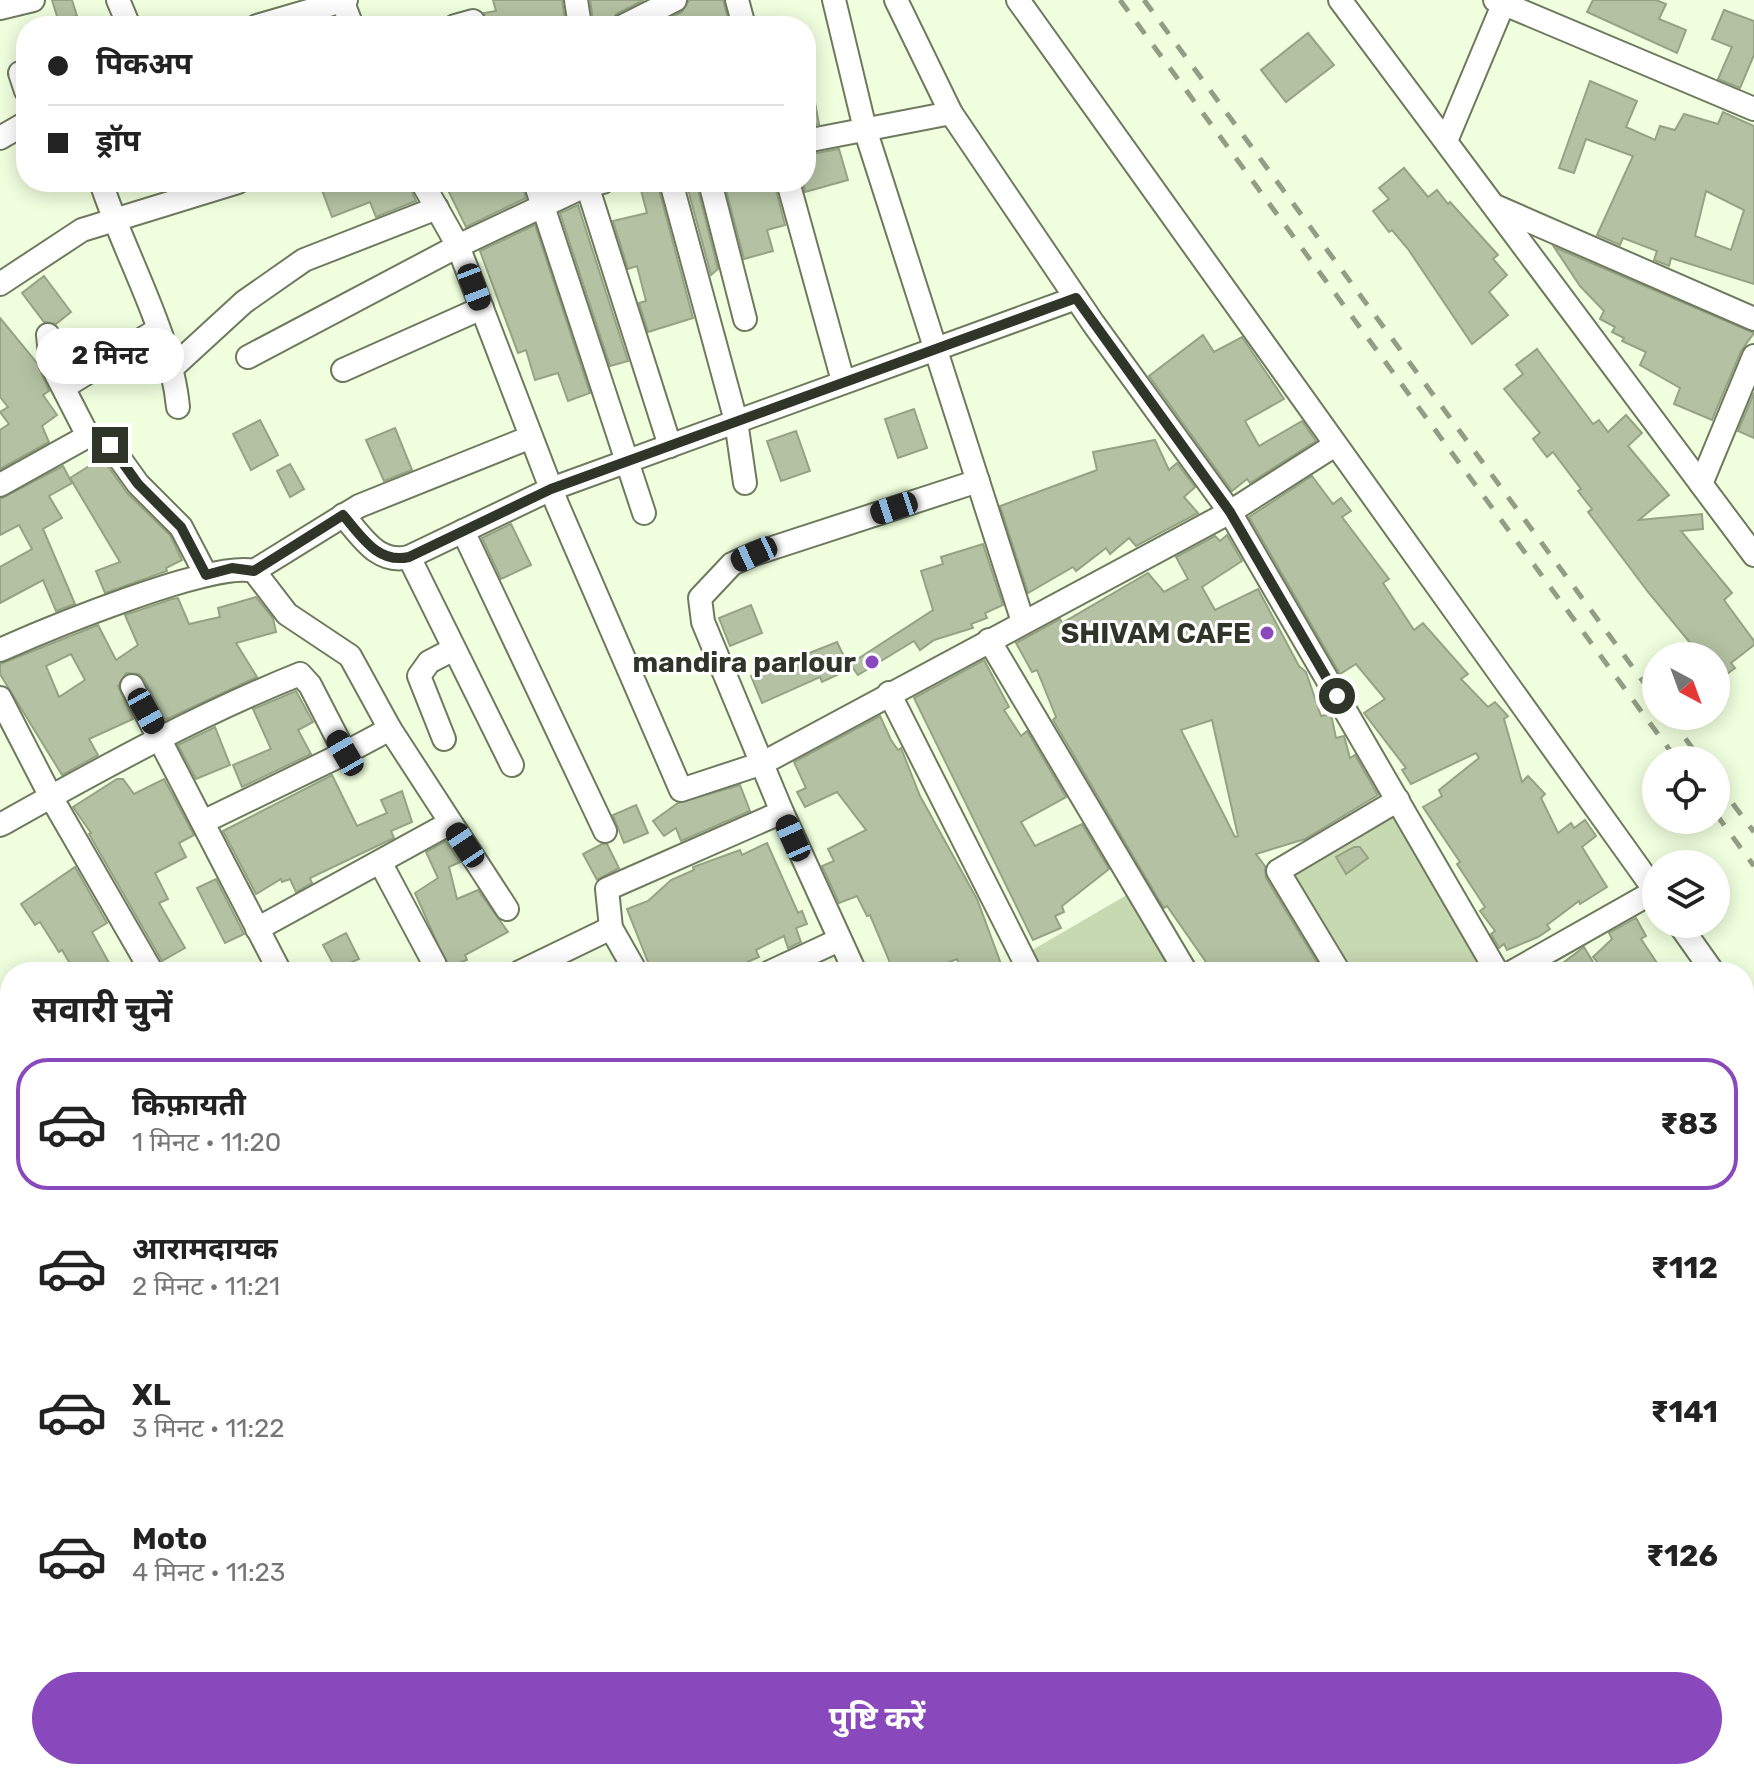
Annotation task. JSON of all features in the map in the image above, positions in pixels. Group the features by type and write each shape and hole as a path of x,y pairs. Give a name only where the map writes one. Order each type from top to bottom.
{"street":[{"path":"0,8 33,0"},
{"path":"290,16 343,0"},
{"path":"834,0 865,129 1023,622"},
{"path":"896,0 951,113 1076,298 1230,512 1491,962"},
{"path":"1018,0 1642,873"},
{"path":"1340,0 1754,555"},
{"path":"1446,141 1501,1 1754,109"},
{"path":"643,16 666,3"},
{"path":"816,139 951,113"},
{"path":"104,192 171,369 178,407"},
{"path":"0,284 82,230 202,192"},
{"path":"428,192 458,246 551,489 681,790 763,763 1230,512 1335,445"},
{"path":"538,192 644,513"},
{"path":"248,357 458,246 573,192"},
{"path":"595,192 670,446"},
{"path":"674,192 736,421 745,483"},
{"path":"713,192 745,319"},
{"path":"791,192 843,381"},
{"path":"1493,205 1754,319"},
{"path":"171,369 244,302 304,260 437,208"},
{"path":"343,515 378,553 395,560 409,557 551,489 1076,298"},
{"path":"343,370 482,308"},
{"path":"64,387 157,330"},
{"path":"48,335 47,352 88,436"},
{"path":"1701,484 1754,356"},
{"path":"0,485 88,436 99,436 110,445 138,484 181,527 206,575"},
{"path":"0,650 63,622 206,575 232,568 254,571 343,515 425,478 531,437"},
{"path":"850,962 782,812 703,622 700,598 732,564 754,554 978,481"},
{"path":"463,531 605,831"},
{"path":"409,557 512,765"},
{"path":"254,571 287,614 350,656 390,729 507,909"},
{"path":"989,640 1180,962"},
{"path":"444,739 419,676 429,662 454,649"},
{"path":"0,825 160,736 224,704 300,674 310,685 345,753"},
{"path":"132,686 205,821 275,962"},
{"path":"889,693 1025,962"},
{"path":"0,698 51,797 145,962"},
{"path":"205,821 390,729"},
{"path":"1333,962 1278,871 1398,800"},
{"path":"630,962 611,928 607,889 782,812"},
{"path":"257,929 450,823"},
{"path":"380,862 433,962"},
{"path":"1530,962 1642,900"},
{"path":"541,962 611,928"},
{"path":"1689,938 1706,962"},
{"path":"792,962 839,940"}],"green space":[{"path":"1398,800 1491,962 1333,962 1278,871"},
{"path":"1137,889 1180,962 1025,962 1022,956"}],"building":[{"path":"52,0 72,0 77,16 57,16"},
{"path":"493,0 562,0 564,16 484,16 484,13 496,11"},
{"path":"590,0 644,0 615,16 592,16"},
{"path":"689,0 723,0 727,16 674,16 682,12"},
{"path":"1593,0 1656,0 1666,4 1659,19 1686,30 1677,53 1587,12"},
{"path":"1724,10 1754,21 1754,55 1740,88 1718,79 1732,47 1712,39"},
{"path":"1308,33 1334,65 1286,102 1261,70"},
{"path":"1590,81 1637,101 1626,127 1655,140 1660,126 1675,130 1684,114 1718,124 1723,112 1754,126 1754,284 1671,258 1669,266 1654,260 1657,251 1623,238 1620,245 1597,235 1633,156 1586,139 1574,173 1559,168","holes":["1706,191 1744,210 1731,250 1695,236"]},
{"path":"839,149 848,180 816,189 816,153"},
{"path":"1404,168 1428,197 1437,190 1448,204 1450,202 1498,255 1493,259 1507,275 1489,292 1508,315 1472,344 1408,249 1392,230 1389,232 1373,211 1389,199 1379,188"},
{"path":"323,192 412,192 416,201 376,217 370,202 332,217"},
{"path":"449,192 524,192 526,198 466,227"},
{"path":"642,192 660,192 693,318 648,332 639,303 646,301 637,266 628,269 613,221 647,213"},
{"path":"689,192 699,192 718,269 711,275"},
{"path":"727,192 777,192 785,225 767,230 773,251 744,259"},
{"path":"578,205 628,361 610,366 560,213"},
{"path":"535,225 590,393 568,401 558,373 535,380 526,350 518,353 480,251"},
{"path":"1554,247 1754,333 1741,351 1712,420 1674,404 1680,388 1640,365 1646,352 1622,341 1624,338 1612,332 1615,327 1600,319 1604,311 1580,286"},
{"path":"44,276 71,312 56,324 44,322 22,293"},
{"path":"0,318 37,363 49,391 43,395 57,415 42,426 49,442 0,469 0,430 9,424 0,412 8,407 0,397"},
{"path":"1203,335 1214,352 1242,337 1284,399 1245,421 1259,446 1302,421 1316,441 1250,483 1247,479 1232,491 1149,376"},
{"path":"1537,349 1593,424 1599,420 1608,432 1626,415 1642,433 1628,446 1669,495 1639,520 1702,514 1703,529 1681,531 1732,593 1724,600 1754,641 1754,645 1731,663 1735,668 1730,672 1730,642 1689,642 1588,512 1592,509 1578,491 1581,489 1553,452 1547,457 1533,439 1540,433 1504,389 1523,374 1516,365"},
{"path":"1754,393 1754,438 1738,431"},
{"path":"914,409 927,448 898,458 885,419"},
{"path":"260,420 278,455 251,470 233,434"},
{"path":"395,428 412,470 384,481 366,440"},
{"path":"796,431 810,471 781,481 767,441"},
{"path":"1155,440 1169,470 1177,463 1195,487 1184,497 1198,513 1136,546 1129,538 1110,554 1106,548 1076,571 1073,567 1028,593 1000,506 1097,470 1093,452"},
{"path":"102,458 128,494 170,535 182,560 166,568 167,571 105,593 96,571 120,562 70,478"},
{"path":"290,464 304,489 290,497 277,471"},
{"path":"63,466 72,483 49,496 62,518 43,529 75,604 56,611 43,580 0,603 0,567 32,549 19,525 0,535 0,499"},
{"path":"1312,476 1333,504 1341,498 1351,511 1342,517 1389,579 1383,583 1414,630 1423,623 1468,674 1461,679 1488,707 1495,702 1508,716 1504,719 1522,782 1528,776 1545,794 1541,798 1558,833 1571,823 1574,828 1585,820 1596,836 1582,847 1607,887 1580,904 1579,901 1547,925 1550,929 1538,937 1507,950 1504,944 1499,948 1491,934 1495,931 1480,911 1485,907 1457,864 1460,862 1423,807 1442,796 1439,790 1479,758 1476,753 1411,784 1402,770 1406,768 1364,713 1385,699 1356,664 1340,674 1249,517"},
{"path":"511,524 531,565 501,579 482,538"},
{"path":"1227,535 1242,561 1202,587 1215,610 1258,589 1299,666 1306,672 1321,716 1331,714 1336,738 1344,736 1350,758 1355,755 1378,795 1305,839 1256,854 1265,866 1266,878 1317,962 1206,962 1167,906 1164,908 1159,900 1053,720 1056,717 1037,670 1032,672 1016,643 1060,619 1062,623 1148,573 1164,592 1188,579 1176,557 1215,536 1220,541","holes":["1212,720 1238,836 1235,837 1181,730"]},
{"path":"983,544 1003,605 985,613 987,618 971,624 973,628 934,640 920,650 914,641 858,675 850,664 933,610 921,571 943,564 941,557"},
{"path":"256,597 273,618 276,632 236,643 257,677 165,720 144,679 139,674 126,673 118,686 133,719 89,739 98,755 62,775 0,674 0,664 98,625 116,660 138,645 125,615 178,598 189,624 220,617 218,608","holes":["71,654 85,680 59,697 46,666"]},
{"path":"751,605 762,633 730,646 719,618"},
{"path":"837,642 850,669 822,682 820,677 762,703 751,676"},
{"path":"984,660 1009,707 1004,710 1021,736 1027,731 1066,797 1021,822 1035,846 1082,824 1109,869 1062,906 1064,912 1055,916 1061,928 1033,940 914,698"},
{"path":"296,691 313,722 298,730 311,754 242,787 233,765 271,749 253,709"},
{"path":"880,716 891,740 898,750 901,748 920,796 977,899 1000,962 958,962 957,959 949,962 890,962 870,915 867,916 857,896 839,903 822,866 834,861 828,849 866,830 837,792 805,807 797,792 806,788 794,762"},
{"path":"215,727 230,765 196,779 178,745"},
{"path":"332,775 357,826 387,813 381,800 402,791 412,822 391,831 394,838 310,878 312,883 296,892 290,879 282,882 281,879 256,894 223,831"},
{"path":"117,779 123,779 134,794 164,779 194,835 179,843 186,857 155,873 168,899 159,903 185,948 162,961 91,833 73,807"},
{"path":"740,785 750,811 681,841 676,828 664,836 653,821 678,803"},
{"path":"636,805 648,833 624,843 613,815"},
{"path":"446,841 460,862 449,867 457,899 478,890 508,932 465,955 467,960 462,962 446,962 415,893 438,878 426,852"},
{"path":"767,843 798,913 802,911 807,924 796,928 801,942 788,948 784,936 756,950 759,957 748,962 648,962 627,909 648,901 671,880 694,870 693,867 740,850 742,855"},
{"path":"607,844 619,868 597,880 583,854"},
{"path":"1360,847 1368,858 1346,874 1336,857"},
{"path":"75,867 107,923 92,932 108,962 69,962 40,922 35,925 21,904"},
{"path":"216,879 244,934 225,943 197,888"},
{"path":"1636,918 1642,929 1641,939 1656,962 1597,962 1593,957 1612,939 1609,933"},
{"path":"346,933 359,959 332,962 323,945"},
{"path":"1584,947 1593,962 1564,962"}],"railway":[{"path":"1120,0 1667,746"},
{"path":"1144,0 1642,680"},
{"path":"1679,730 1691,746"},
{"path":"1730,800 1754,832"},
{"path":"1730,833 1754,866"}],"place":[{"name":"SHIVAM CAFE","path":"1267,633"},
{"name":"mandira parlour","path":"872,662"}],"route":[{"path":"110,445 138,484 181,527 206,575 232,568 254,571 343,515 378,553 395,560 409,557 551,489 1076,298 1230,512 1337,696"}]}
